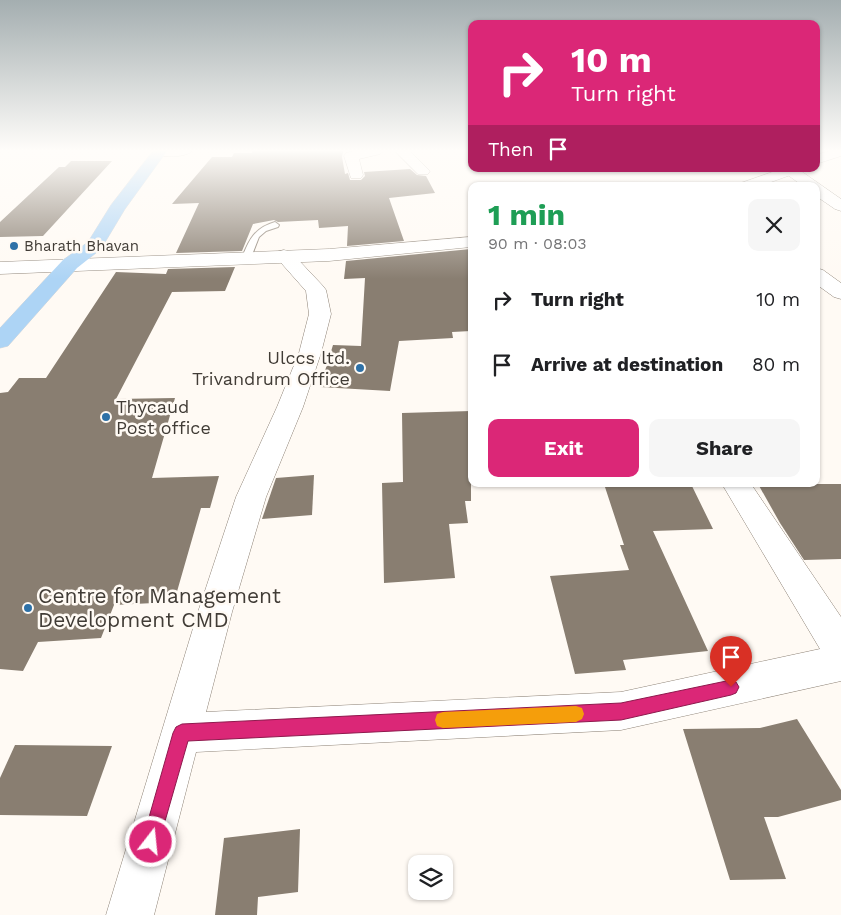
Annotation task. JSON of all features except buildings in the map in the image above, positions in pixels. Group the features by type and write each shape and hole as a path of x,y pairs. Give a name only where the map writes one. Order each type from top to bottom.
{"main road":[{"path":"104,201 111,194"},
{"path":"0,340 70,264 95,245 126,194"},
{"path":"70,264 75,244 79,237"}],"street":[{"path":"823,194 841,206"},
{"path":"0,268 329,255 468,242"},
{"path":"130,915 215,612 251,497 304,371 320,314 316,290 284,256"},
{"path":"820,277 841,293"},
{"path":"738,487 841,649"},
{"path":"182,733 621,712 841,663"}],"lane":[{"path":"247,258 253,240 263,228 275,225"}],"slow traffic":[{"path":"443,720 576,714"}],"place":[{"name":"Bharath Bhavan","path":"14,246"},
{"name":"Ulccs ltd. Trivandrum Office","path":"360,368"},
{"name":"Thycaud Post office","path":"106,417"},
{"name":"Centre for Management Development CMD","path":"28,608"}],"route":[{"path":"151,842 182,733 621,712 731,687"}]}
